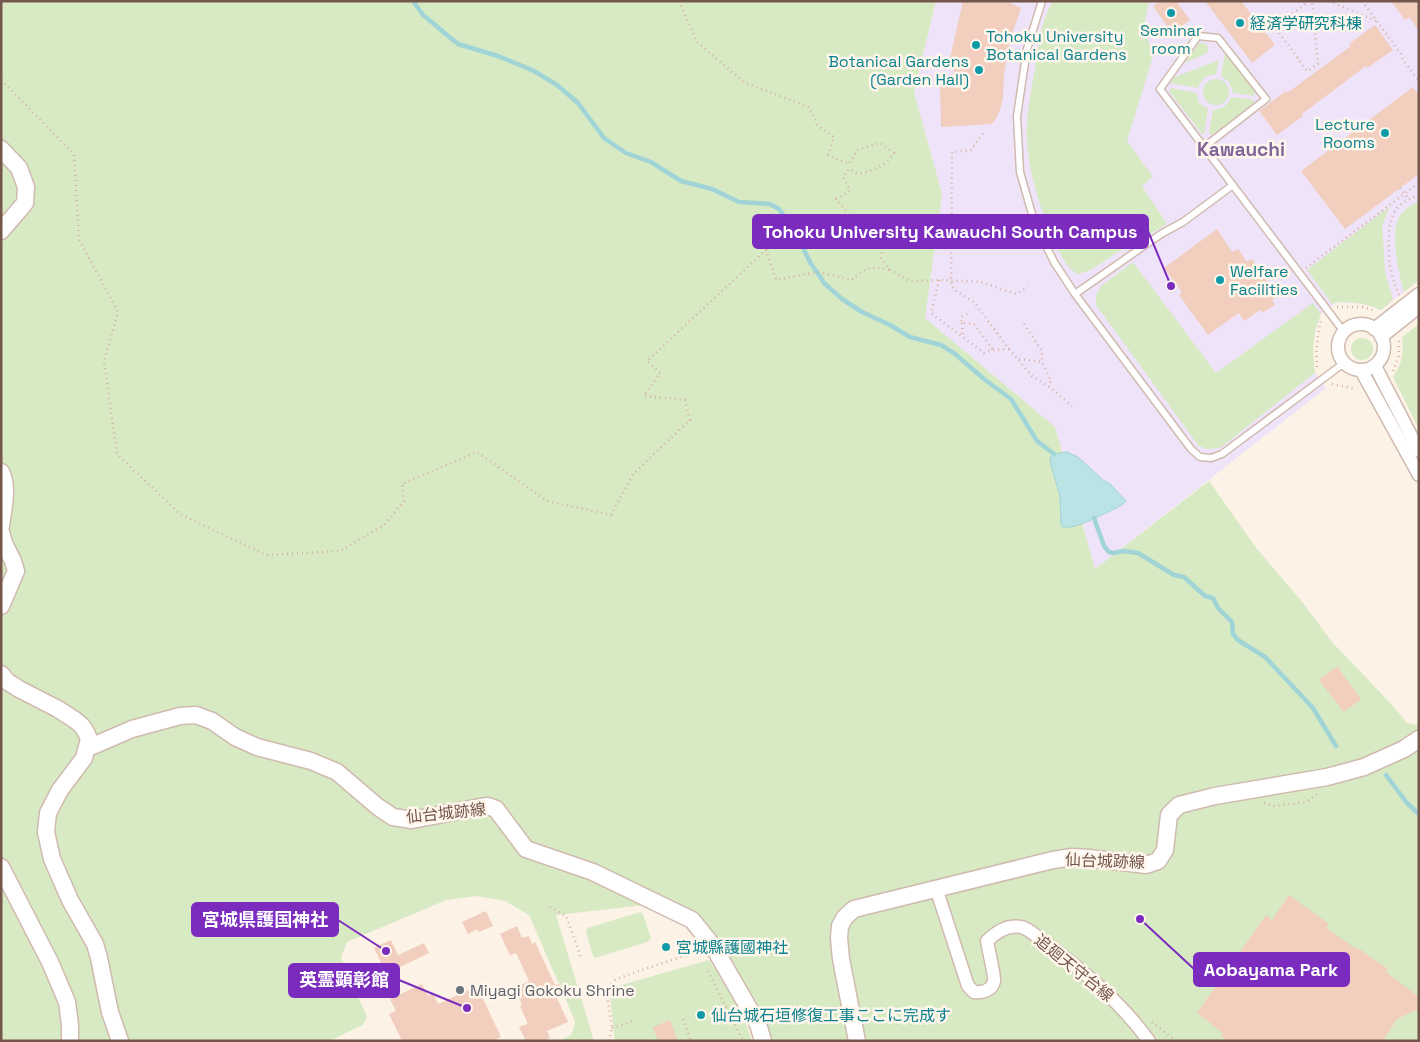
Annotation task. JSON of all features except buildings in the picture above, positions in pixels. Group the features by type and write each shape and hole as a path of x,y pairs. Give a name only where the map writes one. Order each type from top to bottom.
{"street":[{"path":"1,149 19,168 26,186 26,203 1,231"},
{"path":"1378,333 1419,294"},
{"path":"1378,333 1419,307"},
{"path":"1361,324 1369,326 1378,333 1384,350 1382,357 1375,366 1367,370 1361,370 1349,367 1344,363 1338,349 1338,341 1344,332 1354,325 1361,324"},
{"path":"1375,366 1419,451"},
{"path":"1361,370 1419,475"},
{"path":"1,472 4,476 5,487 1,526"},
{"path":"1,532 16,571 1,606"},
{"path":"1,674 19,690 58,709 75,720 82,726 89,739 84,758 60,790 48,813 46,832 52,859 70,900 95,944 100,958 110,1012 120,1041"},
{"name":"仙台城跡線","path":"88,748 132,729 180,716 196,715 212,721 235,737 257,747 311,761 337,772 378,808 393,817 412,820 480,807 488,806 496,809 526,849 592,872 692,920 714,946 758,1024 763,1041"},
{"name":"仙台城跡線","path":"857,1041 856,1028 841,959 839,938 840,926 845,917 854,909 1072,857 1146,865 1158,861 1165,850 1169,816 1179,805 1216,796 1327,777 1355,770 1404,748 1419,739"},
{"path":"1,867 50,962 66,1002 70,1024 70,1041"},
{"name":"追廻天守台線","path":"936,888 968,986 974,992 981,993 990,988 994,982 987,940 1005,927 1023,927 1077,966 1104,990 1138,1025 1149,1041"}],"lane":[{"path":"1042,1 1027,49 1017,116 1020,172 1034,221 1054,262 1075,294 1191,449 1200,457 1211,458 1222,454 1344,363"},
{"path":"1204,147 1266,99 1218,38 1198,36 1160,89 1344,332"},
{"path":"1075,294 1161,234 1183,222 1233,185"}],"path":[{"path":"679,1 697,42 745,83 809,107 818,126 834,137 828,155 849,164"},
{"path":"1311,1 1318,64 1307,71 1275,27 1311,1"},
{"path":"1329,1 1377,21"},
{"path":"1362,1 1419,81"},
{"path":"1,80 74,154 79,239 118,312 104,361 117,454 180,514 266,555 340,551 384,525 404,501 402,484 477,452 547,501 611,515 633,474 690,420 685,400 644,396 660,373 646,361 766,250 776,280 817,272 852,280 862,270 876,267 890,270 910,281 981,282 1016,294 1028,287"},
{"path":"984,132 972,150 952,152 952,289 974,302 1032,376 1048,386 1072,406"},
{"path":"849,168 858,174 873,171 889,161 894,153 880,143 857,150 843,177 850,191 836,199 855,222 867,223 885,241 881,258 890,270"},
{"path":"1298,273 1419,183"},
{"path":"1400,188 1408,199"},
{"path":"1400,298 1389,257 1389,225 1392,216 1399,206 1408,199 1419,195"},
{"path":"939,280 931,313 984,353 993,350 1009,349"},
{"path":"1363,307 1379,313"},
{"path":"963,337 961,316 967,314"},
{"path":"1317,368 1317,334 1321,318"},
{"path":"962,323 974,324 993,350"},
{"path":"1024,324 1042,351 1042,362 1051,380 1048,386"},
{"path":"1017,359 1042,362"},
{"path":"1330,384 1364,391"},
{"path":"550,907 566,916 581,957"},
{"path":"609,1041 612,1028 606,989 616,979 714,946"},
{"path":"706,967 743,1041"},
{"path":"1146,1017 1176,1041"},
{"path":"683,1019 691,1041"},
{"path":"612,1028 634,1021"}],"shaded area":[{"path":"936,1 1419,1 1419,280 1381,310 1365,304 1337,302 1321,314 1313,339 1313,360 1315,373 1326,388 1095,569 1055,427 925,318 942,194 914,92"}],"green space":[{"path":"1,1 936,1 914,92 942,194 925,318 1055,427 1095,569 1209,481 1257,549 1303,603 1332,642 1407,723 1419,725 1419,1041 771,1041 763,1015 720,945 689,922 645,905 556,915 594,1041 559,1041 571,1035 575,1021 529,915 505,901 477,896 446,900 347,942 341,958 367,1017 363,1025 329,1041 1,1041"},
{"path":"1053,1 1149,1 1144,27 1153,56 1127,141 1153,177 1142,186 1167,224 1091,270 1078,274 1069,267 1056,244 1039,201 1028,156 1028,116 1039,42 1043,25"},
{"path":"1199,43 1207,45 1207,53 1185,63 1185,62"},
{"path":"1225,51 1256,91 1254,96 1233,93 1229,82 1221,76"},
{"path":"1219,60 1216,75 1210,75 1205,78 1198,88 1170,83 1172,78"},
{"path":"1216,79 1225,83 1229,92 1225,101 1216,105 1207,101 1203,92 1207,83"},
{"path":"1171,88 1197,93 1199,103 1208,109 1204,134 1202,134 1169,91"},
{"path":"1231,97 1254,100 1254,105 1211,135 1209,133 1213,110 1224,106"},
{"path":"1419,201 1419,280 1404,292 1396,257 1395,229 1398,218 1403,212"},
{"path":"1389,207 1382,227 1385,271 1393,300 1381,310 1356,303 1343,302 1332,304 1307,270"},
{"path":"1133,262 1216,373 1313,303 1321,314 1314,343 1315,373 1220,448 1206,449 1198,445 1096,305 1096,295 1101,286"},
{"path":"1419,324 1419,429 1393,377 1402,358 1402,337"},
{"path":"1362,338 1372,345 1373,349 1366,359 1362,360 1352,353 1351,349 1358,339"},
{"path":"640,912 643,914 651,938 647,942 595,958 593,956 586,932 588,928"},
{"path":"709,960 734,999 752,1041 615,1041 610,996 618,986"}],"water":[{"path":"1067,452 1078,457 1110,484 1126,501 1122,505 1084,523 1063,527 1061,524 1060,496 1050,458 1054,454"}],"waterway":[{"path":"413,1 423,15 458,44 498,56 534,71 557,85 578,103 604,138 626,153 651,162 681,181 712,189 739,202 770,204 779,209 793,228 811,264 824,283 842,299 862,312 910,337 941,345 955,354 1011,399 1037,441 1054,454"},
{"path":"1094,518 1104,546 1109,552 1138,553 1174,575 1184,577 1205,596 1213,598 1218,608 1232,622 1233,634 1238,640 1265,657 1313,708 1336,746"},
{"path":"1386,775 1407,803 1419,814"}],"place":[{"name":"Seminar room","path":"1171,13"},
{"name":"経済学研究科棟","path":"1240,23"},
{"name":"Tohoku University Botanical Gardens","path":"976,45"},
{"name":"Botanical Gardens (Garden Hall)","path":"979,70"},
{"name":"Lecture Rooms","path":"1385,133"},
{"name":"Welfare Facilities","path":"1220,280"},
{"name":"Tohoku University Kawauchi South Campus","path":"1171,286"},
{"name":"Aobayama Park","path":"1140,919"},
{"name":"宮城縣護國神社","path":"666,947"},
{"name":"宮城県護国神社","path":"386,951"},
{"name":"Miyagi Gokoku Shrine","path":"460,990"},
{"name":"英霊顕彰館","path":"467,1008"},
{"name":"仙台城石垣修復工事ここに完成す","path":"701,1015"}],"district":[{"name":"Kawauchi","path":"1241,149"}]}
